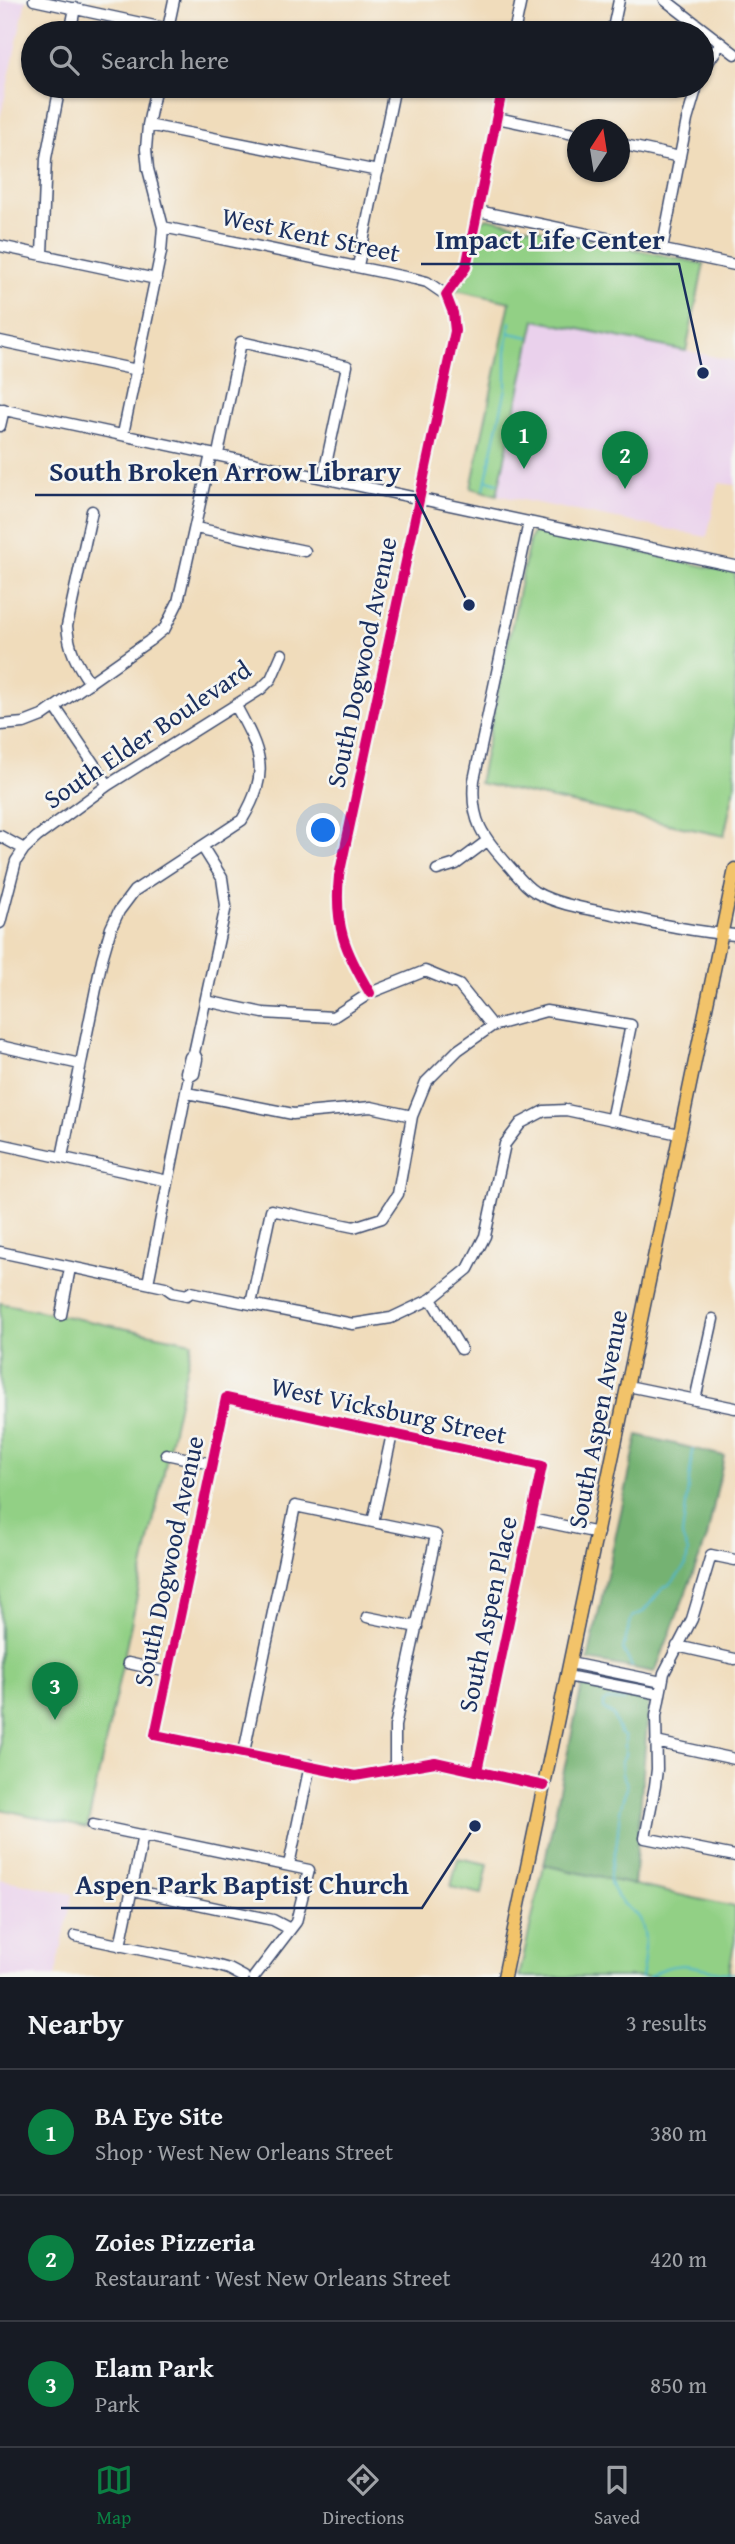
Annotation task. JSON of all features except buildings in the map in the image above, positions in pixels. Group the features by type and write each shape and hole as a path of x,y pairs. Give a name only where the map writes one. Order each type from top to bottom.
{"main road":[{"name":"South Aspen Avenue","path":"504,1977 735,869"}],"street":[{"path":"34,0 127,21"},
{"path":"169,21 174,0"},
{"path":"517,21 521,0"},
{"path":"615,21 619,0"},
{"path":"665,0 692,21"},
{"path":"72,21 75,8"},
{"path":"714,38 735,54"},
{"path":"714,53 721,43"},
{"path":"42,254 46,158 58,98"},
{"path":"122,434 156,279 163,228 148,169 148,125 154,98"},
{"path":"358,266 393,98"},
{"path":"446,295 466,267 501,98"},
{"path":"662,249 694,98"},
{"path":"497,118 567,133"},
{"path":"148,125 378,171"},
{"path":"630,146 680,157"},
{"path":"478,211 735,265"},
{"name":"West Kent Street","path":"163,228 427,282 446,295"},
{"path":"0,246 156,279"},
{"name":"South Dogwood Avenue","path":"370,993 343,943 337,895 339,876 455,331 453,313 446,295"},
{"path":"0,341 137,370"},
{"path":"0,725 23,723 41,716 164,628 178,602 241,342 347,366 323,478"},
{"path":"0,426 2,409 735,566"},
{"path":"90,682 74,659 67,626 92,512"},
{"path":"529,522 474,780 473,808 476,820 487,841 536,893 574,906 702,933 735,934"},
{"path":"196,528 305,551"},
{"name":"South Elder Boulevard","path":"0,923 16,861 23,849 50,826 108,785 236,706 271,679 282,654"},
{"path":"55,706 108,785"},
{"path":"62,1157 102,959 119,911 134,891 242,820 253,802 259,777 260,756 236,706"},
{"path":"0,836 23,849"},
{"path":"438,870 456,864 487,841"},
{"path":"148,1283 189,1077 194,1074 197,1059 194,1053 226,905 222,878 202,846"},
{"path":"206,1001 263,1013 333,1017 370,993 425,971 459,985 492,1026"},
{"path":"251,1304 271,1210 354,1227 382,1218 398,1194 412,1116 426,1082 458,1050 492,1026 546,1011 631,1025 611,1120"},
{"path":"0,1046 80,1064"},
{"path":"187,1093 293,1114 371,1107 412,1116"},
{"path":"0,1252 165,1287 172,1285 188,1288 191,1292 353,1324 391,1318 431,1299 468,1269 485,1236 505,1144 521,1123 544,1111 566,1110 679,1135"},
{"path":"0,1144 168,1181"},
{"path":"61,1315 70,1268"},
{"path":"431,1299 461,1349"},
{"path":"695,1400 713,1319"},
{"path":"628,1386 735,1408"},
{"name":"South Dogwood Avenue","path":"226,1398 155,1734 244,1752"},
{"name":"West Vicksburg Street","path":"226,1398 542,1466"},
{"path":"373,1522 392,1434"},
{"path":"166,1454 212,1464"},
{"name":"South Aspen Place","path":"477,1771 542,1466"},
{"path":"396,1769 395,1726 436,1535 295,1506 244,1752 355,1776 396,1769 435,1762 544,1786"},
{"path":"531,1519 598,1534"},
{"path":"735,1560 710,1555 692,1619 667,1666 656,1716 657,1769 645,1838 735,1856"},
{"path":"367,1617 417,1627"},
{"path":"677,1646 735,1659"},
{"path":"128,1662 168,1672"},
{"path":"569,1669 663,1682"},
{"path":"569,1669 660,1695"},
{"path":"656,1742 735,1759"},
{"path":"289,1865 310,1765"},
{"path":"93,1825 309,1870 300,1909 290,1929 254,1977"},
{"path":"120,1946 143,1835"},
{"path":"132,1890 273,1920 290,1929"},
{"path":"75,1936 215,1965 244,1977"}],"shaded area":[{"path":"0,0 26,0 21,21 0,119"},
{"path":"535,319 735,361 735,485 719,483 707,537 497,495"},
{"path":"0,1879 73,1894 55,1977 0,1977"}],"green space":[{"path":"487,218 704,264 686,351 535,320 497,495 471,488 510,302 456,290 470,267 480,223"},
{"path":"542,530 735,573 735,786 724,836 479,783 529,542 532,534"},
{"path":"0,1303 192,1342 87,1828 0,1809"},
{"path":"638,1435 724,1456 707,1538 655,1672 588,1660"},
{"path":"582,1685 649,1699 634,1885 544,1865"},
{"path":"458,1858 488,1864 482,1894 451,1887"},
{"path":"544,1865 735,1907 735,1939 728,1977 519,1977"}],"waterway":[{"path":"484,489 506,388 506,352 510,322"},
{"path":"510,333 529,337"},
{"path":"487,480 498,483"},
{"path":"632,1667 623,1649 632,1617 643,1612 686,1565 688,1552 682,1536 693,1449"},
{"path":"625,1701 607,1700 603,1703 603,1708 613,1715 620,1733 625,1737 625,1755 621,1762 622,1775 627,1783 620,1811 610,1881 617,1896 642,1924 645,1941 641,1977"},
{"path":"649,1977 674,1966 686,1965 735,1973"}],"cycle path":[{"path":"370,993 343,937 338,909 339,876 455,331 453,313 446,295 466,267 501,98"},
{"path":"477,1771 542,1466 226,1398 155,1735 355,1776 435,1762 544,1786"}],"place":[{"name":"Impact Life Center","path":"703,373"},
{"name":"BA Eye Site","path":"524,469"},
{"name":"Zoies Pizzeria","path":"625,489"},
{"name":"South Broken Arrow Library","path":"469,605"},
{"name":"Elam Park","path":"55,1720"},
{"name":"Aspen Park Baptist Church","path":"475,1826"}]}
